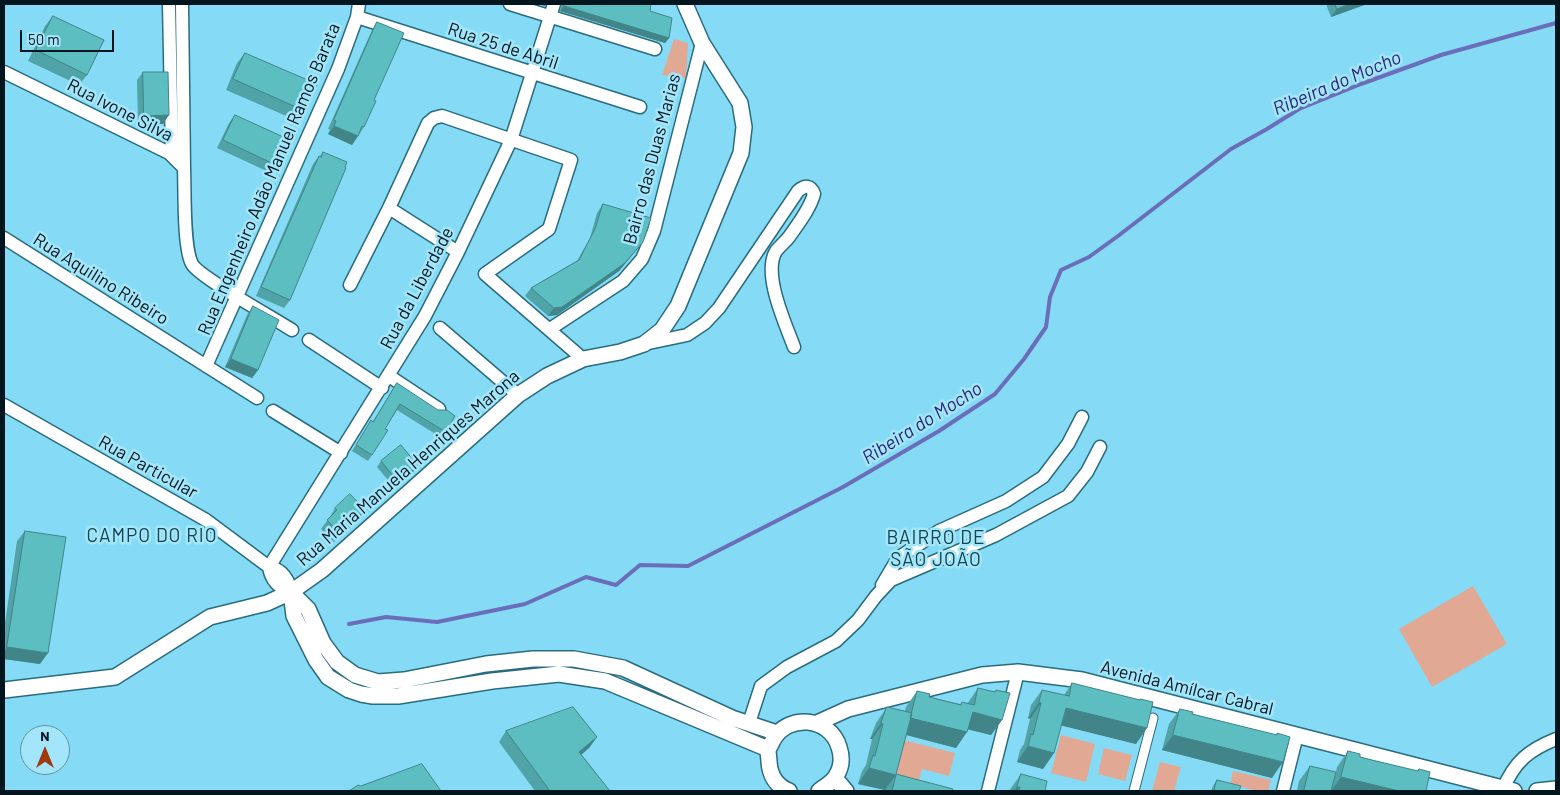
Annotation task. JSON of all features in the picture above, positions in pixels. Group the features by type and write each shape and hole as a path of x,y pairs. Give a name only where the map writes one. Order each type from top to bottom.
{"street":[{"path":"169,4 172,156"},
{"path":"182,4 184,168 188,250 192,266 292,330"},
{"name":"Rua Engenheiro Adão Manuel Ramos Barata","path":"206,366 338,69 357,18 359,4"},
{"path":"510,4 655,49"},
{"name":"Rua da Liberdade","path":"269,567 382,388 425,316 458,252 511,140 554,4"},
{"name":"Rua Maria Manuela Henriques Marona","path":"4,690 115,678 210,617 267,603 290,592 322,570 518,395 547,376 583,359 620,352 644,344 662,330 678,306 741,153 744,127 740,103 702,44 685,4"},
{"name":"Rua 25 de Abril","path":"357,18 640,107"},
{"name":"Bairro das Duas Marias","path":"550,329 623,281 642,259 654,231 702,44"},
{"name":"Rua Ivone Silva","path":"4,72 169,153 184,168"},
{"path":"350,285 389,208 428,123 434,118 442,116 571,160 550,229 485,274 583,359"},
{"path":"644,344 687,335 705,323 719,308 798,191 803,187 808,187 812,189 814,194 811,204 776,252 771,268 782,316 794,347"},
{"path":"389,208 458,252"},
{"name":"Rua Aquilino Ribeiro","path":"4,238 257,398"},
{"path":"440,328 518,395"},
{"path":"309,340 382,388"},
{"path":"389,376 439,409"},
{"name":"Rua Particular","path":"4,406 206,520 269,567 270,574 280,588 290,592"},
{"path":"274,411 341,453"},
{"path":"876,596 898,558 940,531 1006,501 1042,477 1068,444 1082,418"},
{"path":"749,723 761,686 787,667 836,641 858,620 891,580 996,535 1068,496 1087,472 1100,447"},
{"path":"290,592 308,610 323,643 337,662 355,675 378,682 404,680 486,664 533,659 574,659 623,668 732,718 777,733"},
{"path":"290,592 294,616 316,660 328,677 349,690 373,696 398,696 492,681 559,674 604,681 768,749"},
{"path":"988,791 1018,672"},
{"name":"Avenida Amílcar Cabral","path":"817,723 848,710 982,675 1018,672 1082,680 1508,790"},
{"path":"839,746 841,726 848,710"},
{"path":"1134,791 1153,718"},
{"path":"790,791 776,782 770,772 768,749 777,733 789,724 803,721 817,723 829,730 837,740 841,753 840,766 836,778 819,791"},
{"path":"1283,791 1297,736"},
{"path":"1508,790 1509,775 1522,758 1536,747 1556,739"},
{"path":"836,778 846,791"},
{"path":"1537,791 1556,789"}],"shaded area":[{"path":"674,39 688,43 686,78 662,75"},
{"path":"1473,586 1507,644 1432,687 1399,629"},
{"path":"1061,735 1095,744 1086,782 1051,773"},
{"path":"903,740 955,753 949,776 922,769 916,791 891,787"},
{"path":"1104,748 1132,755 1125,781 1098,774"},
{"path":"1160,762 1181,767 1174,791 1152,791"},
{"path":"1233,771 1271,780 1268,791 1257,791 1230,784"}],"building":[{"path":"564,4 651,4 650,11 672,18 669,38 564,6"},
{"path":"1335,4 1350,4 1337,9"},
{"path":"53,16 104,40 87,75 36,50"},
{"path":"377,22 404,33 374,100 376,101 358,136 334,126 336,121 334,120"},
{"path":"245,53 317,84 305,111 233,79"},
{"path":"143,72 168,72 169,115 144,116"},
{"path":"235,115 290,140 278,166 223,140"},
{"path":"323,152 347,162 346,168 290,300 261,287 319,156 321,157"},
{"path":"603,204 651,218 643,242 625,263 562,307 554,308 531,288 579,260 595,229"},
{"path":"253,306 279,320 258,370 231,359"},
{"path":"397,383 438,410 447,410 455,416 451,423 454,425 449,434 400,404 385,429 388,430 372,455 356,445"},
{"path":"401,445 418,466 398,482 381,461"},
{"path":"350,494 365,510 340,534 327,520 337,510 335,508"},
{"path":"25,531 66,537 48,653 7,647"},
{"path":"1072,683 1153,702 1147,728 1066,708 1054,753 1028,746 1031,734 1033,735 1041,703 1039,702 1042,690 1069,696"},
{"path":"978,688 1010,693 1002,720 973,712 967,732 910,718 917,691 930,694 929,697 961,705 962,702 974,705"},
{"path":"573,707 597,737 579,752 610,791 550,791 506,731"},
{"path":"887,707 912,713 896,774 953,789 952,791 892,791 896,775 869,768 873,755 875,756 883,724 881,723"},
{"path":"1180,709 1193,712 1192,714 1290,737 1283,762 1173,735"},
{"path":"1348,751 1360,754 1360,757 1418,771 1419,769 1430,772 1426,791 1399,791 1341,777"},
{"path":"422,764 441,791 349,791 358,785 360,786"},
{"path":"1310,766 1336,772 1331,791 1304,791"},
{"path":"1021,774 1047,781 1045,791 1019,791 1020,787 1017,787"},
{"path":"1217,780 1241,786 1239,791 1214,791"}],"waterway":[{"name":"Ribeira do Mocho","path":"349,624 386,617 437,622 525,604 586,577 616,585 640,565 688,566 843,487 939,431 995,394 1024,359 1046,327 1050,297 1061,270 1089,257 1231,149 1299,109 1361,84 1441,55 1556,23"}],"district":[{"name":"CAMPO DO RIO","path":"152,536"},
{"name":"BAIRRO DE SÃO JOÃO","path":"936,549"}]}
